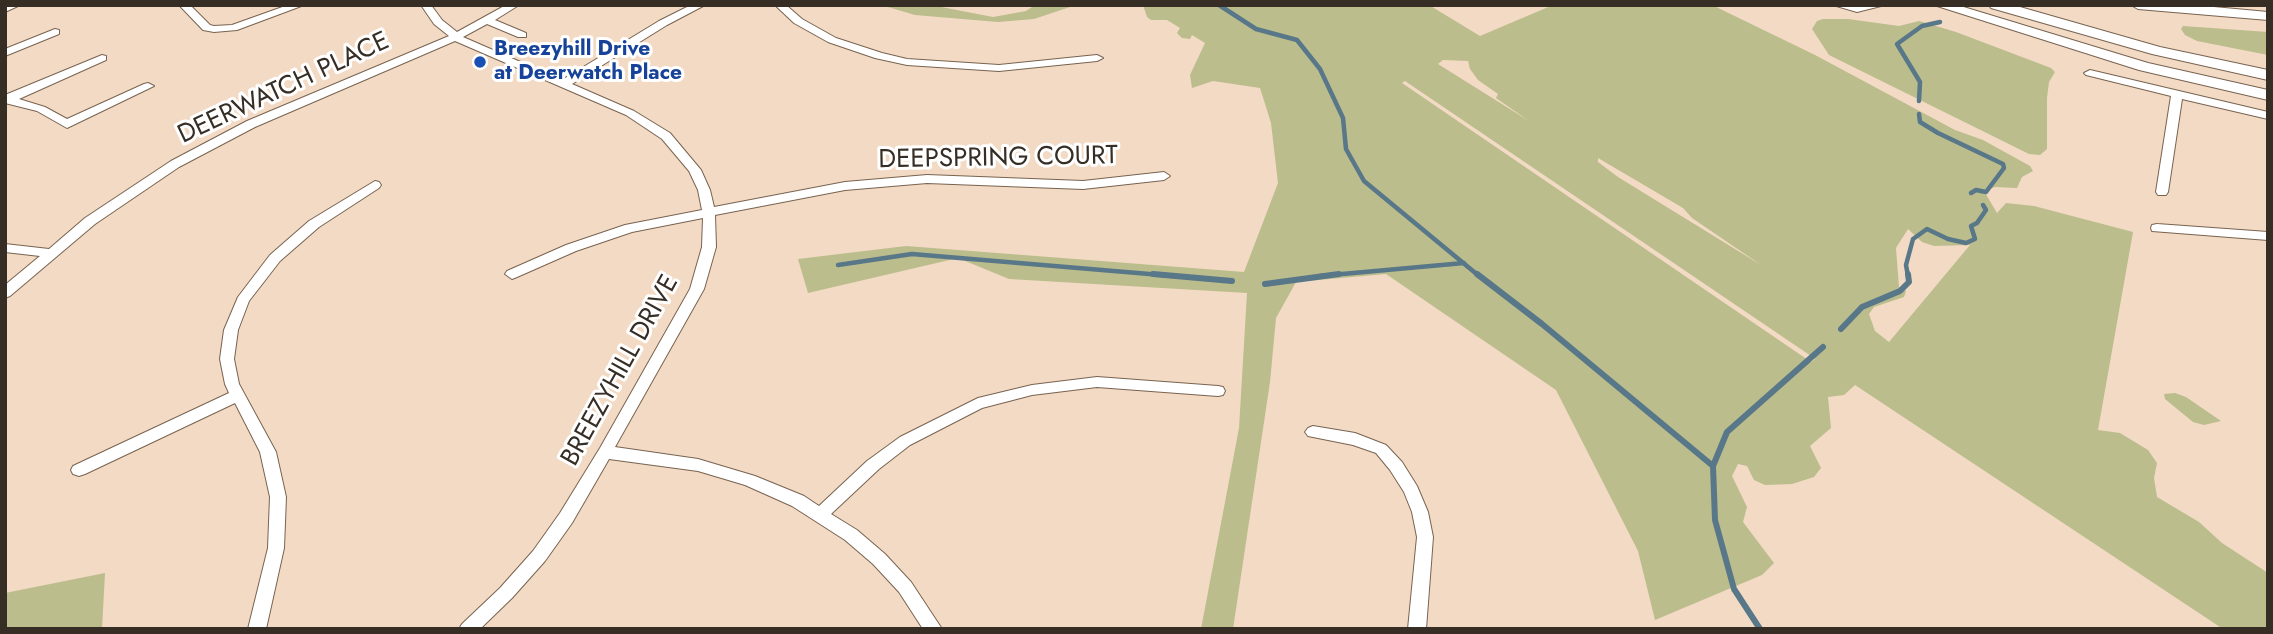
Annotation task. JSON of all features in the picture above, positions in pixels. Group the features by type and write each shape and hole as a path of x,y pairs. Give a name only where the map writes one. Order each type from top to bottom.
{"main road":[{"path":"1941,5 2144,67 2268,95"},
{"path":"1996,5 2157,51 2268,75"},
{"path":"2138,5 2268,16"}],"street":[{"path":"184,5 207,28 214,29 233,28 299,5"},
{"name":"BREEZYHILL DRIVE","path":"426,5 438,22 455,37 492,56 631,113 666,136 695,170 704,190 709,212 709,247 697,289 605,452 566,518 539,556 506,593 468,629"},
{"name":"DEERWATCH PLACE","path":"5,293 49,253 133,191 219,140 284,109 455,37 514,5"},
{"path":"562,85 656,27 700,5"},
{"path":"780,5 798,21 832,40 878,56 907,62 999,68 1097,58"},
{"path":"1839,5 1857,9 1880,5"},
{"path":"5,9 13,6"},
{"path":"486,20 522,35"},
{"path":"5,53 55,32"},
{"path":"6,99 102,58"},
{"path":"2090,73 2268,116"},
{"path":"6,99 41,109 67,124 148,86"},
{"path":"2162,192 2177,96"},
{"name":"DEEPSPRING COURT","path":"512,274 610,234 709,212 845,187 896,180 959,179 1049,186 1083,185 1164,176"},
{"path":"257,629 276,548 278,497 268,452 238,396 229,372 227,346 236,315 253,284 275,258 314,224 375,184"},
{"path":"2157,228 2268,236"},
{"path":"5,248 49,253"},
{"path":"821,514 873,465 905,441 978,404 1032,390 1097,382 1218,391"},
{"path":"79,470 238,396"},
{"path":"1313,432 1355,439 1381,449 1411,489 1420,512 1425,537 1417,629"},
{"path":"605,452 673,461 723,472 774,489 821,514 879,559 905,587 933,629"}],"green space":[{"path":"881,5 931,5 993,17 1026,11 1035,5 1143,5 1073,6 1034,19 998,22 915,15"},
{"path":"1143,5 1429,5 1480,36 1553,5 1712,5 1815,55 1955,130 1983,140 2030,166 2033,171 2022,177 2017,188 1995,187 1984,191 1997,213 2006,203 2034,206 2133,232 2098,430 2120,433 2148,450 2157,463 2154,478 2157,497 2199,522 2222,543 2268,573 2268,629 2223,629 1855,385 1844,395 1828,397 1831,428 1810,446 1821,468 1814,477 1792,484 1765,485 1754,480 1747,466 1738,464 1732,476 1747,507 1743,522 1774,563 1762,575 1655,620 1638,551 1556,390 1386,274 1296,282 1276,318 1270,382 1233,629 1201,629 1239,428 1247,293 1009,279 958,258 808,293 798,259 906,246 1244,272 1278,183 1271,123 1260,88 1213,81 1192,88 1190,75 1205,43 1192,35 1190,39 1182,38 1177,33 1180,28 1167,20 1151,20 1147,17","holes":["1443,60 1468,61 1478,80 1498,94 1496,98 1529,121 1438,64","1405,81 1815,359 1811,362 1402,83","1598,158 1683,208 1692,218 1761,265 1598,162","1908,229 1922,242 1934,246 1970,245 1889,342 1875,331 1869,314 1874,307 1904,297 1906,291 1899,287 1896,248"]},
{"path":"1848,19 1899,26 1919,21 2051,68 2055,72 2049,82 2047,98 2047,149 2040,155 2029,154 1829,55 1812,29 1817,21"},
{"path":"2183,26 2268,32 2268,55 2197,41 2185,35 2181,29"},
{"path":"2175,393 2186,397 2221,421 2204,425 2193,422 2165,399 2164,394"},
{"path":"105,573 102,629 5,629 5,593"}],"waterway":[{"path":"1219,5 1256,29 1297,40 1320,69 1343,118 1346,149 1364,181 1463,263"},
{"path":"1919,101 1920,82 1897,44 1922,26 1940,22"},
{"path":"1919,114 1920,122 1938,133 2003,164 2004,168 1986,192 1976,190 1971,193"},
{"path":"1908,276 1906,265 1913,239 1927,229 1948,239 1966,243 1975,239 1971,226 1977,223 1986,210 1983,205"},
{"path":"838,265 912,254 1173,276"},
{"path":"1333,275 1463,263"},
{"path":"1463,263 1479,276"},
{"path":"1153,274 1232,281"},
{"path":"1333,275 1339,274"},
{"path":"1477,274 1542,324 1713,466"},
{"path":"1841,329 1862,307 1900,291 1909,282 1908,274"},
{"path":"1265,284 1333,275"},
{"path":"1320,276 1333,275"},
{"path":"1713,466 1727,432 1823,347"},
{"path":"1713,466 1715,520 1734,589 1760,629"}],"place":[{"name":"Breezyhill Drive at Deerwatch Place","path":"480,62"}]}
